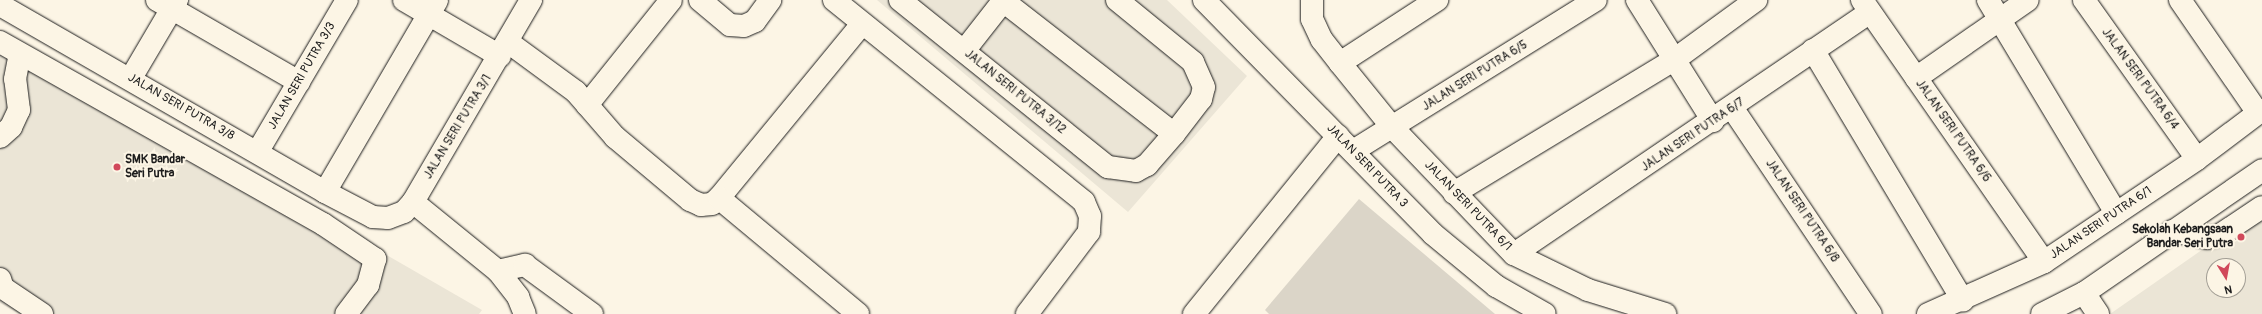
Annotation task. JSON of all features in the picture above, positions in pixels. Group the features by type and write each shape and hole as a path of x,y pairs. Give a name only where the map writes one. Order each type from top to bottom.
{"street":[{"path":"404,0 433,7 570,88 588,105 616,137 690,200 701,205 712,204 719,198 862,24"},
{"name":"JALAN SERI PUTRA 3/1","path":"362,211 373,217 388,218 404,212 413,202 504,49 531,0"},
{"path":"588,105 671,0"},
{"path":"700,0 730,26 744,26 755,21 770,0"},
{"path":"834,0 1084,202 1090,216 1089,232 1027,314"},
{"name":"JALAN SERI PUTRA 3/12","path":"900,0 1108,167 1136,171 1147,165 1174,134"},
{"path":"964,51 1003,0 1174,134 1201,99 1204,87 1199,74 1193,62 1118,0"},
{"name":"JALAN SERI PUTRA 3","path":"1204,0 1433,234 1496,286 1545,314"},
{"name":"JALAN SERI PUTRA 6/1","path":"1312,0 1312,19 1322,40 1340,63 1392,127 1514,254 1588,290 1665,314"},
{"path":"1340,63 1437,0"},
{"path":"1637,0 1713,121"},
{"path":"1454,193 1674,60 1756,0"},
{"path":"1988,0 2116,213"},
{"path":"1916,78 2000,18 2028,0"},
{"name":"JALAN SERI PUTRA 6/4","path":"2084,0 2197,159"},
{"path":"2180,0 2260,112"},
{"path":"131,78 169,3 299,82"},
{"name":"JALAN SERI PUTRA 3/3","path":"258,151 299,82 339,3"},
{"name":"JALAN SERI PUTRA 6/5","path":"1194,314 1346,144 1392,127 1585,3"},
{"name":"JALAN SERI PUTRA 3/8","path":"0,5 258,151 324,192 362,211"},
{"name":"JALAN SERI PUTRA 6/7","path":"1514,254 1733,109 1813,50 1866,6"},
{"name":"JALAN SERI PUTRA 6/6","path":"1866,6 2044,262"},
{"path":"324,192 433,7"},
{"path":"0,42 323,224 374,259 368,284 346,314"},
{"path":"1813,50 1963,301"},
{"path":"0,138 11,127 19,110 7,78 20,54"},
{"name":"JALAN SERI PUTRA 6/8","path":"1733,109 1871,314"},
{"name":"JALAN SERI PUTRA 6/1","path":"1928,314 1963,301 2044,262 2197,159 2260,112"},
{"path":"2042,314 2084,293 2262,170"},
{"path":"719,198 858,314"},
{"path":"413,202 498,271 518,297 525,314"},
{"path":"2172,232 2206,238 2220,235 2262,207"},
{"path":"498,271 525,265 592,314"},
{"path":"0,279 2,288 42,314"},
{"path":"2084,293 2098,314"}],"shaded area":[{"path":"877,0 1167,0 1247,76 1128,212"},
{"name":"SMK Bandar Seri Putra","path":"0,32 482,310 479,314 20,314 0,303"},
{"path":"1359,199 1495,314 1269,314 1265,310"},
{"name":"Sekolah Kebangsaan Bandar Seri Putra","path":"2262,208 2262,314 2110,314"}],"place":[{"name":"SMK Bandar Seri Putra","path":"117,167"},
{"name":"Sekolah Kebangsaan Bandar Seri Putra","path":"2241,237"}]}
